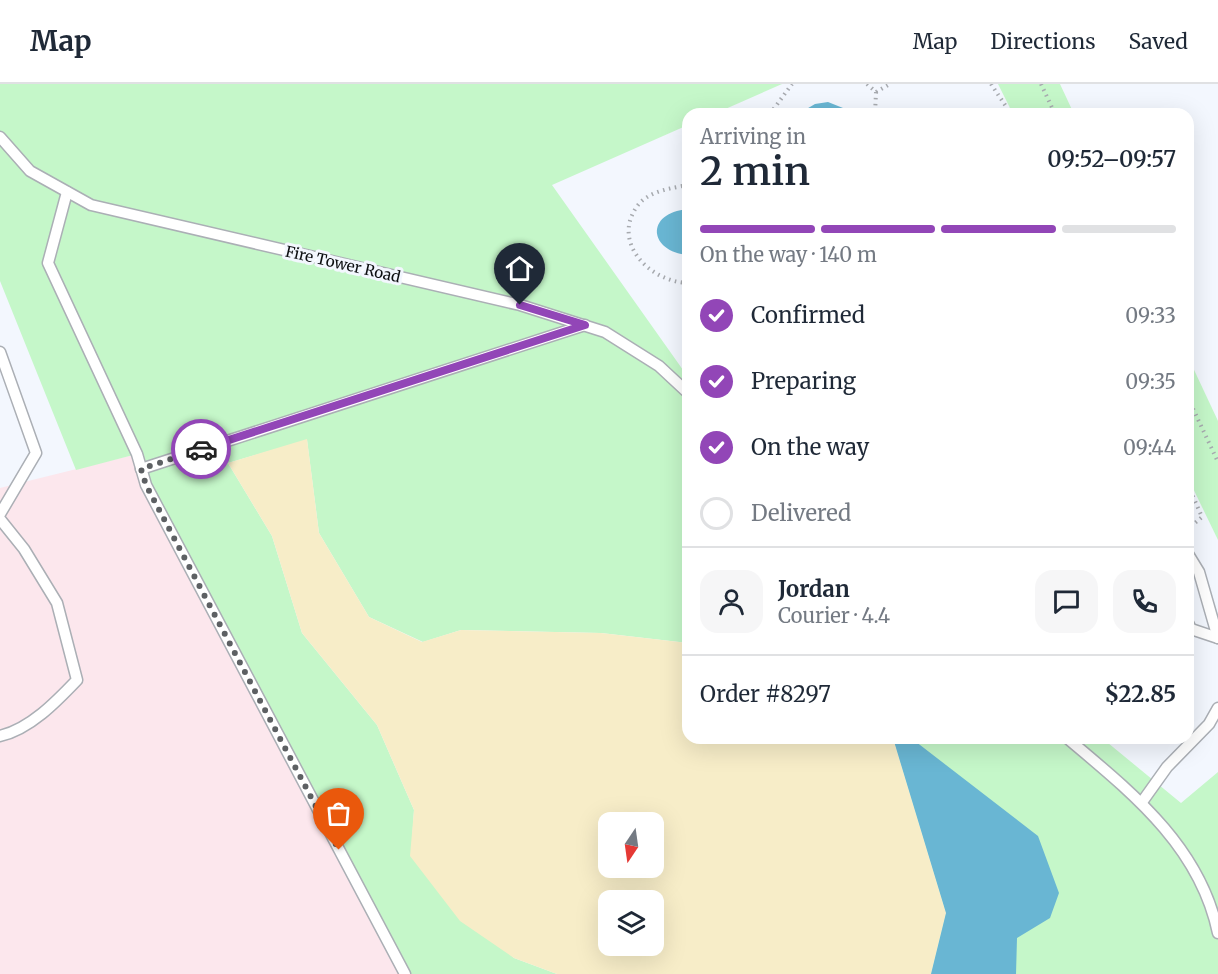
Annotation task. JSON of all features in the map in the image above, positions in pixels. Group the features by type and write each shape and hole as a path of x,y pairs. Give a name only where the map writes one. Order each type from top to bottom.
{"lane":[{"name":"Fire Tower Road","path":"0,137 30,171 91,206 520,305 605,332 658,366 682,388"},
{"path":"67,192 48,263 137,454 146,485 405,974"},
{"path":"141,469 585,325"},
{"path":"0,352 36,453 0,514"},
{"path":"0,519 24,549 57,603 77,680 55,703 12,733 0,736"},
{"path":"1194,564 1199,572 1218,638"},
{"path":"1194,630 1218,638"},
{"path":"1194,739 1209,724 1218,708"},
{"path":"1074,744 1142,801 1183,852 1213,908 1218,933"},
{"path":"1142,801 1167,767 1189,744"}],"path":[{"path":"775,108 792,84"},
{"path":"867,84 876,92"},
{"path":"876,92 890,84"},
{"path":"991,84 1007,108"},
{"path":"1041,84 1052,108"},
{"path":"875,108 876,92"},
{"path":"682,185 659,191 639,204 629,224 630,246 641,262 659,276 682,282"},
{"path":"1194,411 1218,462"},
{"path":"1194,499 1202,517 1194,524"}],"shaded area":[{"path":"137,454 404,974 0,974 0,488"}],"green space":[{"path":"0,84 782,84 728,108 682,108 682,128 552,185 682,369 682,642 601,633 461,630 423,642 369,617 319,533 307,440 228,463 272,536 302,633 377,725 414,810 411,856 514,958 557,974 404,974 146,485 137,454 76,470 0,281"},
{"path":"998,84 1060,84 1071,108 1010,108"},
{"path":"1194,370 1218,421 1218,540 1194,490"},
{"path":"895,744 1109,744 1181,803 1218,772 1218,974 931,974 946,913"}],"sand":[{"path":"307,439 319,533 369,617 422,642 461,630 601,633 682,642 682,744 895,744 946,913 931,974 557,974 514,958 460,921 410,856 414,810 377,725 302,633 272,536 228,463"}],"water":[{"path":"828,102 843,108 808,108 815,104"},
{"path":"682,210 682,254 665,247 659,240 657,232 658,225 664,217"},
{"path":"895,744 919,744 1038,836 1059,893 1050,918 1017,938 1016,974 931,974 946,913"}],"way so far":[{"path":"201,449 141,469 146,485 339,850"}],"route":[{"path":"201,449 585,325 520,305"}]}
